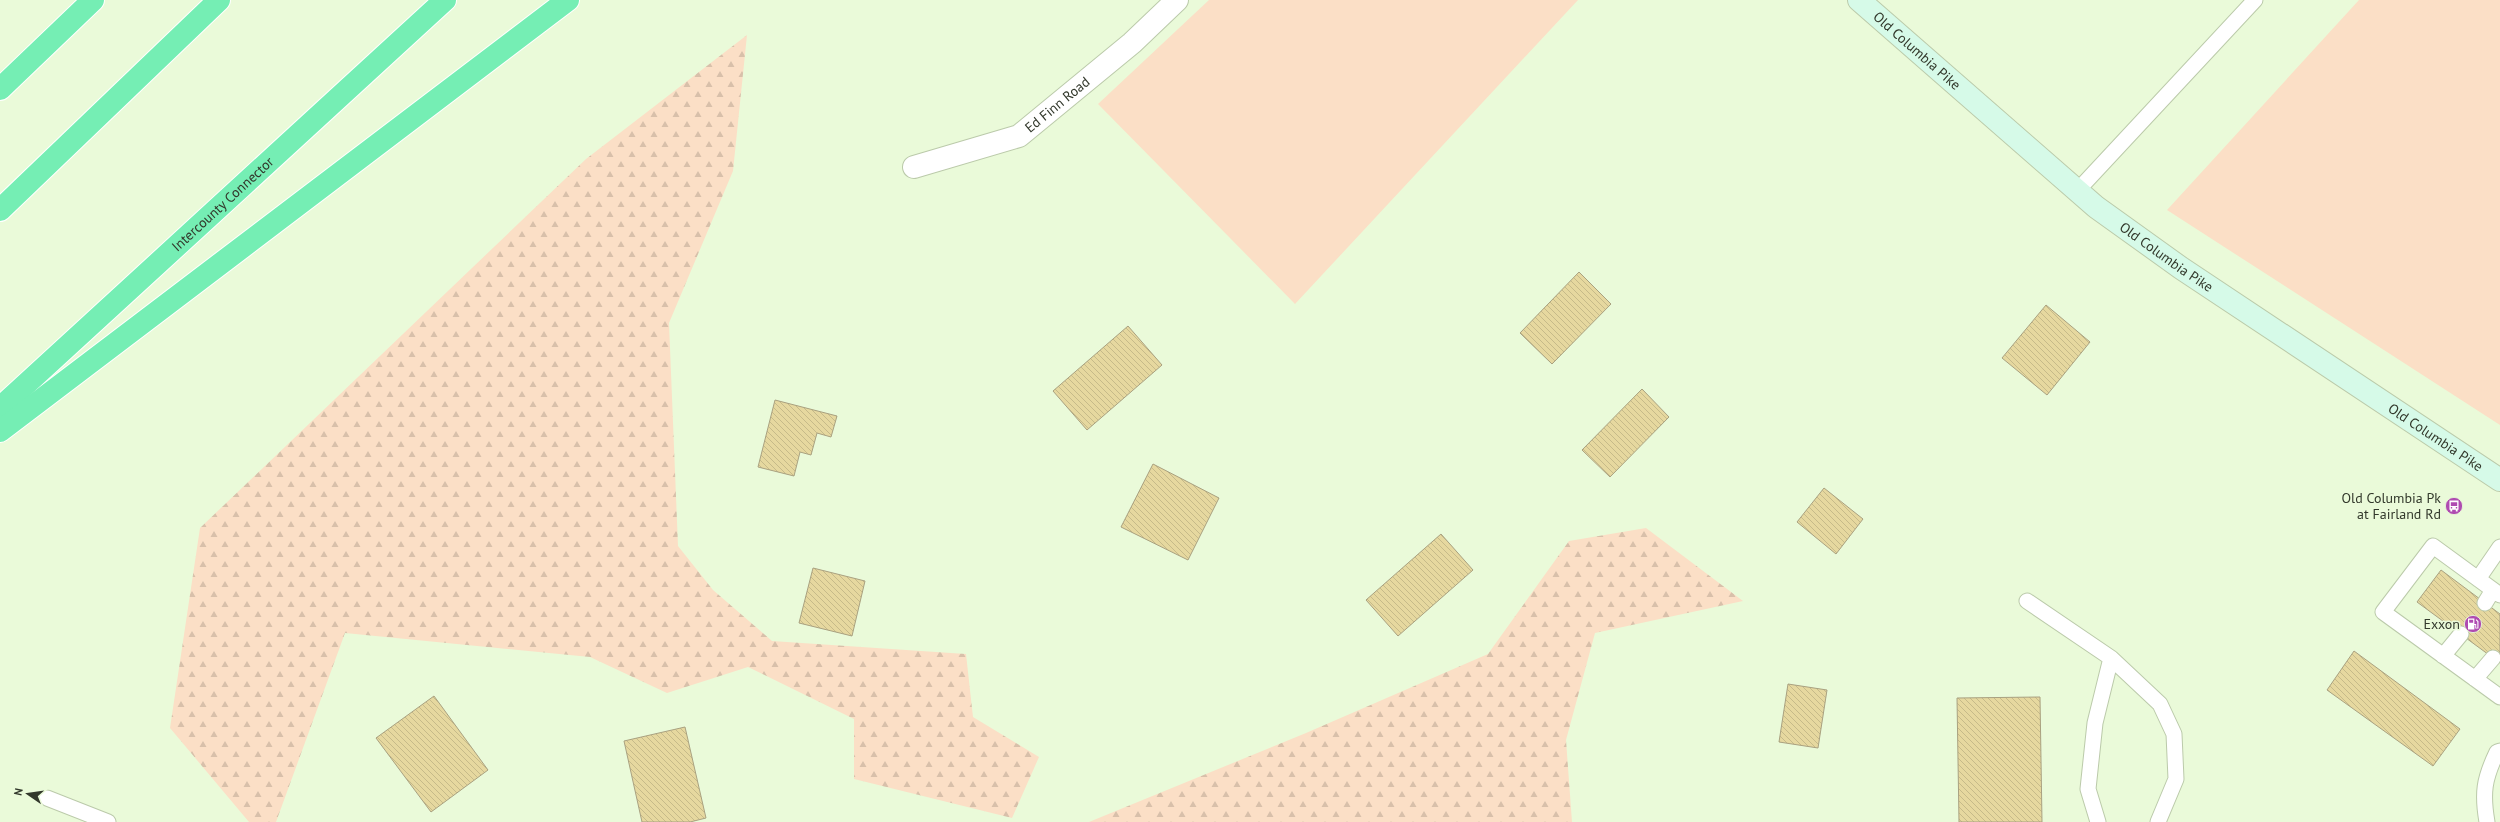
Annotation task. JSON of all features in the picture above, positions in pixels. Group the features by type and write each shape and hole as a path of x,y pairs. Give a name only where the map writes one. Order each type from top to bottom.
{"highway":[{"path":"0,89 93,0"},
{"path":"0,210 219,0"},
{"name":"Intercounty Connector","path":"0,408 445,0"},
{"path":"0,431 568,0"}],"main road":[{"name":"Old Columbia Pike","path":"1859,0 2078,190 2180,268 2500,480"}],"street":[{"name":"Ed Finn Road","path":"914,167 1019,136 1132,43 1177,0"}],"lane":[{"path":"2078,190 2255,0"},
{"path":"2484,603 2497,593 2433,546 2382,612 2500,697"},
{"path":"2478,579 2500,547"},
{"path":"2028,601 2111,658 2160,704 2174,734 2176,779 2158,822"},
{"path":"2443,656 2461,634"},
{"path":"2098,822 2088,789 2095,723 2111,658"},
{"path":"2475,679 2493,658"},
{"path":"2487,822 2483,797 2486,773 2497,752 2500,750"},
{"path":"47,798 108,822"}],"green space":[{"path":"1209,0 1578,0 1295,304 1098,104"},
{"path":"2359,0 2500,0 2500,425 2167,210"},
{"path":"747,35 733,171 669,323 678,546 713,590 772,641 966,654 973,717 1039,757 1012,818 854,779 854,719 748,667 667,693 590,657 345,633 276,822 249,822 170,728 200,528 586,159"},
{"path":"1646,528 1743,601 1595,633 1566,740 1572,822 1089,822 1306,733 1488,654 1569,541"}],"building":[{"path":"1579,272 1611,304 1552,364 1520,333"},
{"path":"2046,305 2090,342 2047,395 2002,358"},
{"path":"1128,326 1162,365 1087,430 1053,391"},
{"path":"1642,389 1669,417 1610,477 1582,450"},
{"path":"775,400 837,416 831,437 817,433 811,455 800,452 794,476 758,467"},
{"path":"1153,464 1219,498 1188,560 1121,527"},
{"path":"1824,488 1863,519 1836,554 1797,522"},
{"path":"1441,534 1473,570 1398,636 1366,600"},
{"path":"813,568 865,581 852,636 799,623"},
{"name":"Exxon","path":"2441,570 2500,614 2500,663 2417,602"},
{"path":"2354,651 2460,729 2433,766 2327,690"},
{"path":"1788,684 1827,690 1818,748 1779,742"},
{"path":"434,696 488,770 431,812 376,738"},
{"path":"2040,697 2042,822 1959,822 1957,698"},
{"path":"685,727 706,818 690,822 642,822 624,741"}],"place":[{"name":"Old Columbia Pk at Fairland Rd","path":"2454,506"},
{"name":"Exxon","path":"2473,624"}]}
